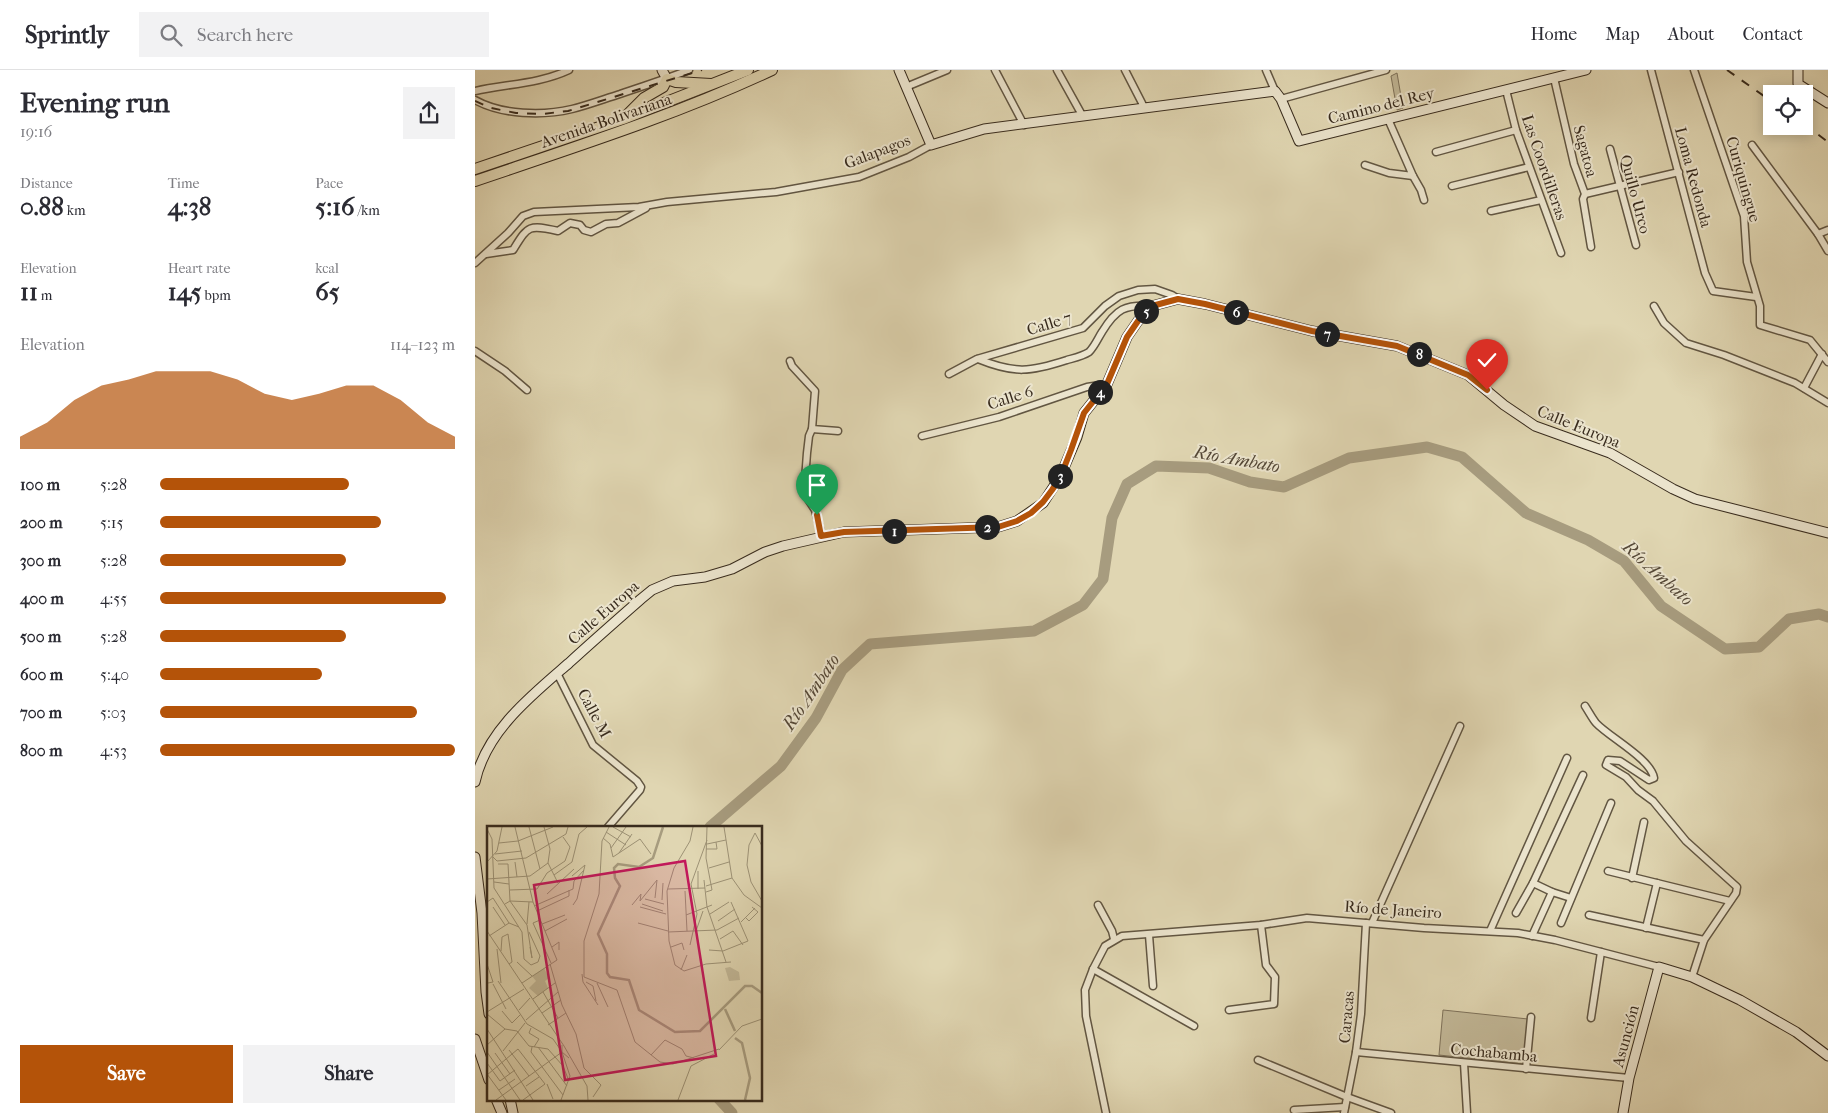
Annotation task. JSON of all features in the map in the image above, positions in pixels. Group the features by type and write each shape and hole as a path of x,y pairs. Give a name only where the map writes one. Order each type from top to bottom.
{"main road":[{"name":"Avenida Bolivariana","path":"475,169 623,119 748,70"},
{"name":"Avenida Bolivariana","path":"475,181 672,113 727,91 772,70"},
{"path":"623,119 637,104 663,87 664,74 676,82 714,84"}],"street":[{"path":"475,91 541,80 569,70"},
{"path":"475,100 497,108 518,112 553,112 572,109 664,74 689,70"},
{"path":"899,70 931,145"},
{"path":"906,87 947,70"},
{"path":"995,70 1024,125"},
{"path":"1057,70 1082,115"},
{"path":"1125,70 1143,107"},
{"path":"1266,70 1278,95 1386,70"},
{"name":"Camino del Rey","path":"1278,95 1299,141 1586,70"},
{"name":"Loma Redonda","path":"1651,70 1705,273 1713,291 1756,297"},
{"name":"Curiquingue","path":"1694,70 1744,216 1747,262 1760,306 1761,327 1810,340 1822,354"},
{"path":"1798,70 1797,81 1828,103"},
{"name":"Sagatoa","path":"1554,78 1574,164 1585,194 1679,172"},
{"name":"Las Coordilleras","path":"1506,90 1529,167 1561,253"},
{"name":"Galapagos","path":"475,263 523,216 534,212 639,207 652,204 775,192 859,177 909,157 931,145 984,129 1024,125 1143,107 1278,95"},
{"path":"1388,119 1424,200"},
{"path":"1436,152 1517,130"},
{"path":"1752,145 1818,234 1828,251"},
{"name":"Quillo Urco","path":"1610,149 1636,245"},
{"path":"1365,165 1389,173 1413,176"},
{"path":"1452,186 1529,167"},
{"path":"1585,194 1583,199 1591,247"},
{"path":"1491,211 1541,200"},
{"path":"486,254 513,250 528,229 537,227 558,231 570,223 580,225 584,230 591,232 599,230 607,224 618,223 652,204"},
{"path":"1818,234 1828,230"},
{"name":"Calle 7","path":"949,374 977,359 1083,328 1105,306 1119,296 1138,290 1155,289 1172,294 1178,299"},
{"name":"Calle Europa","path":"475,782 499,731 517,709 641,599 661,585 673,581 705,577 732,569 765,552 821,536 844,532 998,527 1017,521 1043,502 1060,478 1084,413 1107,384 1127,337 1138,321 1152,306 1178,299 1312,331 1397,346 1468,375 1504,405 1535,426 1610,452 1673,489 1695,499 1828,533"},
{"path":"977,359 996,366 1016,370 1039,369 1089,352 1115,313 1137,305 1152,306"},
{"path":"1654,306 1664,323 1686,343 1724,355 1804,388 1828,403"},
{"path":"475,351 505,371 527,390"},
{"path":"1804,388 1822,354 1828,362"},
{"path":"790,361 792,366 815,391 804,493 815,510 821,536"},
{"name":"Calle 6","path":"922,436 999,417 1087,387 1107,384"},
{"path":"812,429 838,431"},
{"name":"Calle M","path":"557,673 593,745 637,781 641,787 609,826"},
{"path":"1585,706 1597,723 1621,744 1631,748 1652,772 1654,778 1649,780 1620,761 1613,759 1608,760 1607,765 1626,777 1637,790 1653,801 1686,841 1737,887 1736,893 1703,940 1693,977"},
{"name":"Caracas","path":"1345,1110 1356,1052 1369,923 1460,726"},
{"path":"1490,931 1567,758"},
{"path":"1517,913 1583,775"},
{"path":"1561,923 1611,803"},
{"path":"1633,878 1644,822"},
{"path":"475,857 482,912 487,1003"},
{"path":"1609,871 1730,901"},
{"path":"1533,883 1571,898"},
{"path":"1646,928 1657,883"},
{"path":"1532,936 1553,892"},
{"path":"1097,905 1112,931 1114,940 1105,946 1093,969 1085,990 1085,1004 1106,1113"},
{"path":"1589,915 1703,940"},
{"name":"Río de Janeiro","path":"1114,940 1133,934 1149,935 1261,925 1307,918 1490,931 1532,936 1555,940 1693,977 1740,1000 1796,1032 1828,1056"},
{"path":"1229,1010 1274,1004 1275,977 1266,965 1261,925"},
{"path":"1149,935 1153,986"},
{"path":"1591,1018 1601,952"},
{"path":"485,971 487,966"},
{"name":"Asunción","path":"1623,1113 1629,1078 1659,967"},
{"path":"1093,969 1194,1026"},
{"path":"1525,1069 1531,1017"},
{"path":"475,1039 487,1074"},
{"name":"Cochabamba","path":"1356,1052 1629,1078"},
{"path":"1258,1060 1391,1113"},
{"path":"1464,1063 1467,1113"},
{"path":"496,1100 502,1113"},
{"path":"510,1100 513,1113"},
{"path":"1293,1110 1345,1110"}],"shaded area":[{"path":"1397,73 1403,108 1397,110 1391,76"},
{"path":"1443,1010 1528,1019 1524,1064 1439,1055"}],"waterway":[{"name":"Río Ambato","path":"711,826 781,766 816,718 842,670 870,644 1034,631 1083,605 1103,579 1112,518 1127,484 1156,466 1209,468 1250,482 1284,487 1349,458 1427,447 1462,457 1526,513 1588,540 1624,561 1661,606 1725,649 1759,647 1789,619 1819,614 1828,617"},
{"name":"Río Ambato","path":"720,1100 732,1113"}],"railway":[{"path":"475,101 491,108 516,113 542,114 568,111 702,70"},
{"path":"1727,70 1763,95"},
{"path":"1813,131 1828,142"}],"route":[{"path":"817,515 821,536 844,532 998,527 1017,521 1031,513 1043,502 1060,478 1084,413 1107,384 1127,337 1146,311 1152,306 1178,299 1312,331 1397,346 1468,375 1487,390"}]}
